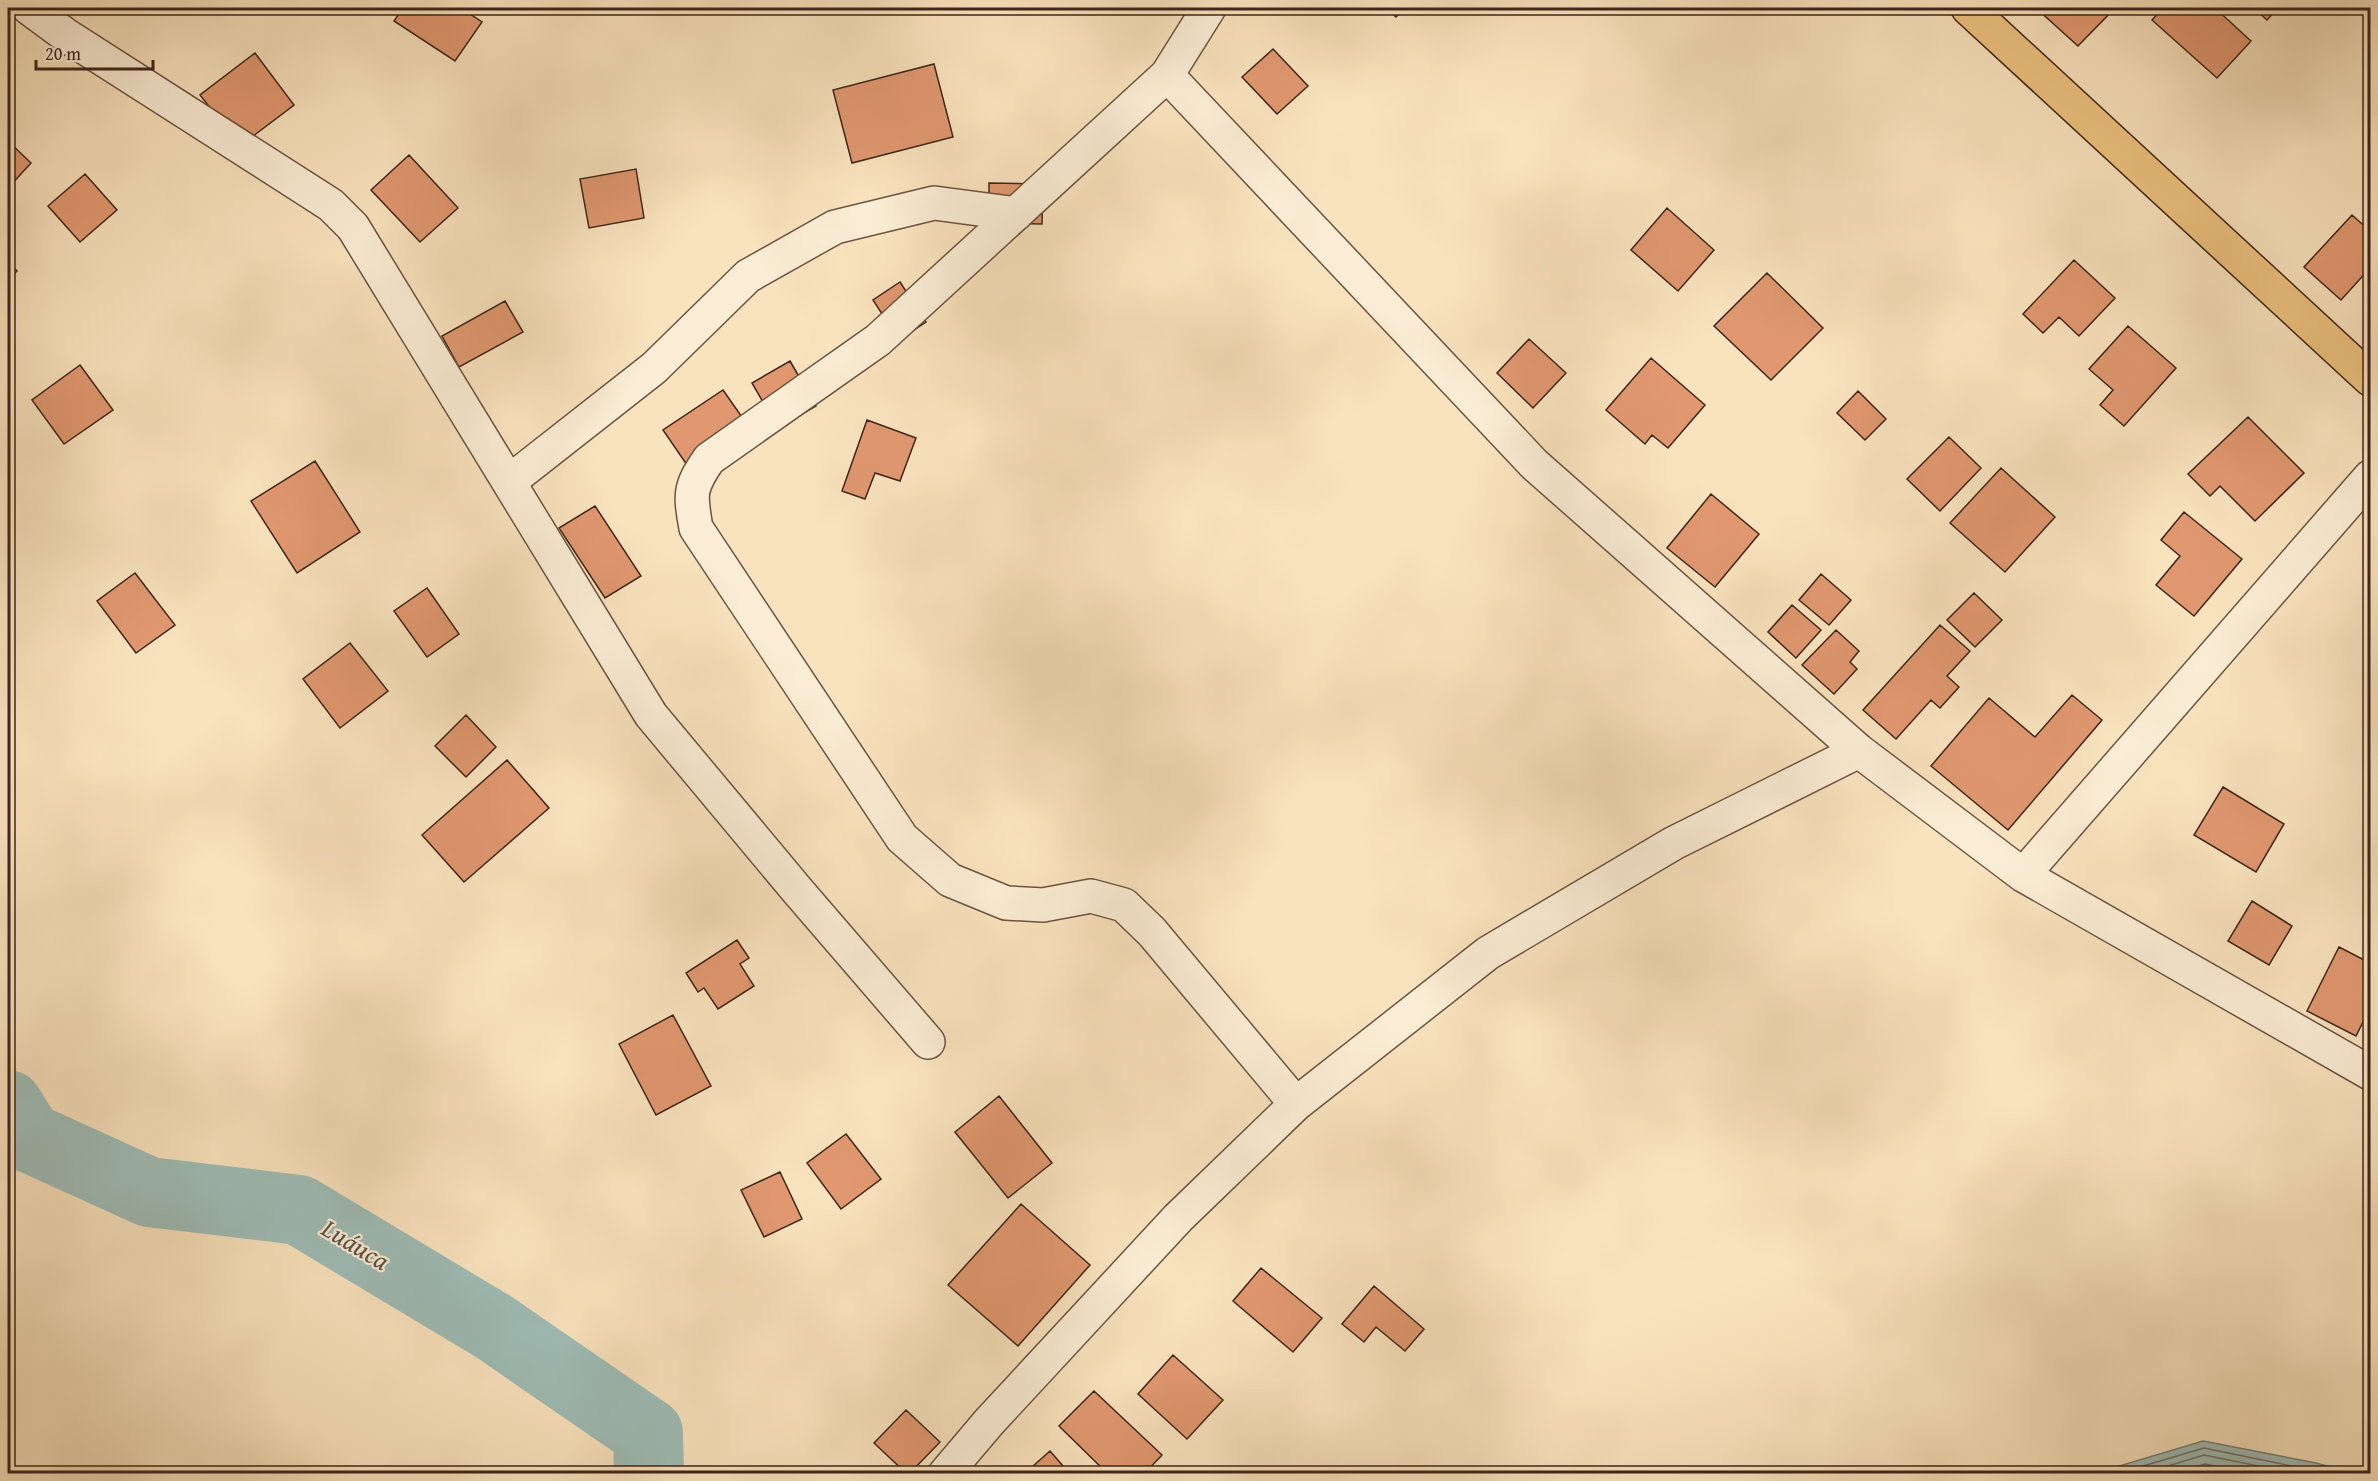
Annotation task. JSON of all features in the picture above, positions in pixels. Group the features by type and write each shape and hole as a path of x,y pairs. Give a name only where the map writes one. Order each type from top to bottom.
{"main road":[{"path":"1968,8 2370,379"}],"street":[{"path":"29,8 67,36 331,204 353,226 651,715 928,1042"},
{"path":"1209,8 1167,75 878,340 709,459 693,481 691,501 696,528 902,838 950,880 1006,903 1043,905 1090,896 1124,905 1152,932 1296,1104"},
{"path":"1167,75 1534,464 1859,752 2023,875 2370,1073"},
{"path":"510,481 654,368 748,276 835,227 934,203 1016,214"},
{"path":"2023,875 2370,477"},
{"path":"945,1473 989,1422 1178,1218 1296,1104 1488,953 1674,843 1859,752"}],"water":[{"path":"2203,1441 2316,1463 2352,1473 2096,1473"}],"building":[{"path":"403,8 461,8 482,22 455,61 394,21"},
{"path":"1386,8 1405,8 1396,17"},
{"path":"2036,8 2110,8 2113,10 2078,46"},
{"path":"2163,8 2215,8 2251,41 2217,78 2152,20"},
{"path":"2254,8 2278,8 2267,20"},
{"path":"1273,49 1308,86 1277,114 1242,77"},
{"path":"255,53 294,105 240,146 200,95"},
{"path":"934,64 953,137 852,163 833,90"},
{"path":"8,141 31,163 8,188"},
{"path":"409,155 458,208 420,242 371,190"},
{"path":"636,169 644,218 589,228 580,179"},
{"path":"85,174 117,210 80,242 48,206"},
{"path":"989,183 1043,184 1042,224 989,223"},
{"path":"1667,208 1714,250 1678,291 1631,250"},
{"path":"2352,215 2370,231 2370,268 2341,300 2304,267"},
{"path":"2074,260 2115,298 2079,336 2059,317 2043,333 2023,314"},
{"path":"8,261 17,271 8,280"},
{"path":"1767,273 1823,328 1771,380 1714,326"},
{"path":"900,282 926,322 899,340 873,300"},
{"path":"505,301 523,332 459,367 442,336"},
{"path":"2128,326 2176,368 2124,426 2100,405 2113,390 2089,369"},
{"path":"1529,339 1566,373 1533,408 1497,373"},
{"path":"1651,358 1705,405 1668,448 1652,435 1645,444 1606,410"},
{"path":"790,361 816,406 778,428 752,383"},
{"path":"80,365 113,410 64,444 32,400"},
{"path":"723,390 758,440 698,481 663,430"},
{"path":"1858,391 1886,419 1865,440 1837,413"},
{"path":"2248,417 2304,473 2255,521 2220,486 2210,496 2188,474"},
{"path":"867,420 916,438 900,481 875,473 865,499 842,491"},
{"path":"1949,437 1981,468 1940,511 1907,479"},
{"path":"315,461 360,532 297,573 251,501"},
{"path":"2001,468 2055,517 2005,572 1950,523"},
{"path":"1711,494 1759,534 1715,587 1667,548"},
{"path":"595,506 641,576 605,598 559,528"},
{"path":"2184,512 2242,559 2194,616 2156,585 2180,556 2161,540"},
{"path":"135,573 175,625 136,653 97,601"},
{"path":"1821,574 1851,600 1829,625 1799,600"},
{"path":"427,588 459,634 427,657 394,611"},
{"path":"1974,593 2002,620 1975,647 1947,620"},
{"path":"1792,605 1821,630 1796,658 1768,632"},
{"path":"1940,625 1970,651 1947,676 1959,687 1940,708 1931,700 1896,739 1863,710"},
{"path":"1836,630 1859,651 1850,662 1857,669 1834,694 1802,665"},
{"path":"350,643 388,691 340,728 303,679"},
{"path":"2072,695 2102,720 2008,830 1931,766 1989,698 2035,737"},
{"path":"466,715 496,747 466,777 435,746"},
{"path":"507,760 549,808 464,882 422,835"},
{"path":"2223,787 2284,824 2256,872 2194,835"},
{"path":"2252,901 2292,926 2269,965 2228,941"},
{"path":"737,940 749,958 740,964 754,986 718,1009 704,988 698,992 686,973"},
{"path":"2339,947 2370,963 2370,1008 2356,1036 2307,1011"},
{"path":"673,1015 711,1086 656,1115 619,1044"},
{"path":"999,1096 1052,1163 1008,1198 955,1132"},
{"path":"846,1134 881,1179 841,1209 807,1163"},
{"path":"780,1172 802,1219 764,1237 741,1190"},
{"path":"1021,1204 1090,1265 1018,1346 948,1285"},
{"path":"1261,1268 1322,1318 1293,1352 1233,1301"},
{"path":"1374,1286 1424,1329 1405,1351 1376,1327 1364,1342 1342,1324"},
{"path":"1173,1355 1223,1400 1187,1439 1138,1394"},
{"path":"1094,1391 1162,1455 1144,1474 1108,1474 1059,1426"},
{"path":"906,1410 940,1442 909,1474 874,1443"},
{"path":"1050,1451 1070,1474 1024,1474"}],"waterway":[{"name":"Luáuca","path":"8,1105 28,1137 149,1192 299,1210 494,1327 648,1433 649,1474"}]}
